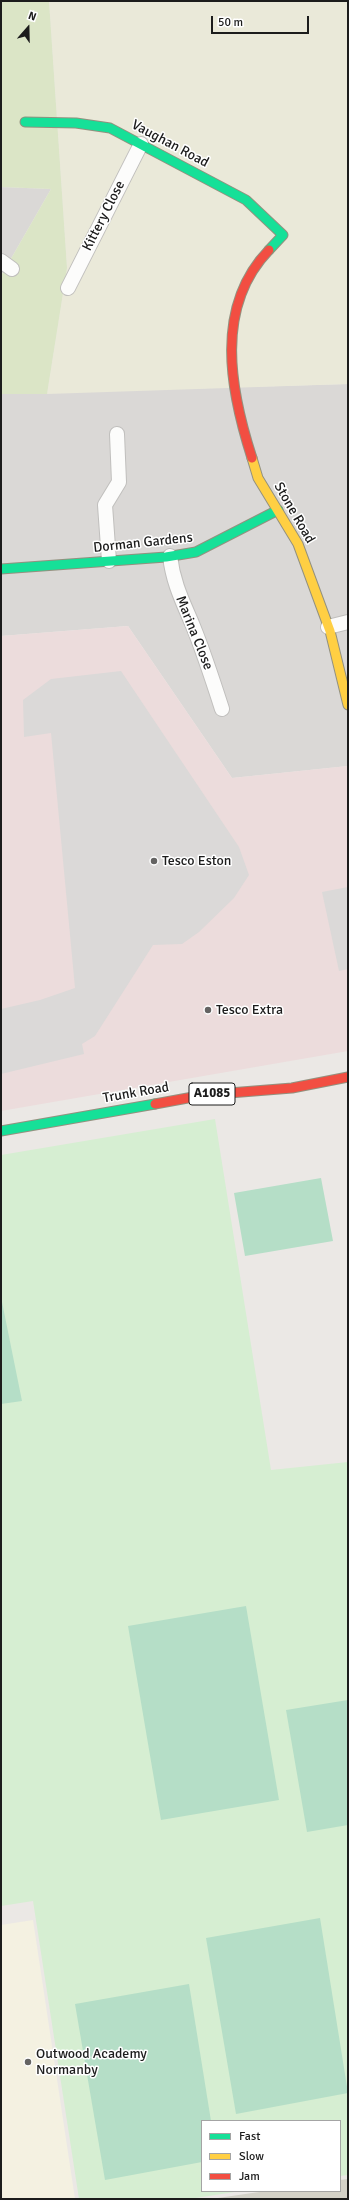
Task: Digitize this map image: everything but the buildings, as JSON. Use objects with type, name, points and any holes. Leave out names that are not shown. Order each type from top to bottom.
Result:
[{"type":"street","name":"Vaughan Road","points":[[25,122],[76,123],[110,128],[246,200],[283,235]]},
{"type":"street","name":"Kittery Close","points":[[68,288],[141,144]]},
{"type":"street","name":"Stone Road","points":[[283,235],[259,260],[239,296],[232,330],[230,356],[243,431],[258,478],[298,544],[328,627],[348,705]]},
{"type":"street","points":[[109,561],[105,505],[119,482],[117,434]]},
{"type":"street","name":"Dorman Gardens","points":[[1,569],[170,556],[196,552],[278,510]]},
{"type":"street","name":"Marina Close","points":[[170,556],[172,574],[177,589],[204,655],[222,709]]},
{"type":"street","points":[[328,627],[348,622]]},
{"type":"street","name":"Trunk Road","points":[[1,1131],[204,1095],[292,1088],[348,1077]]},
{"type":"shaded area","points":[[49,1],[348,1],[348,384],[47,394],[67,268]]},
{"type":"shaded area","points":[[1,187],[51,189],[1,276]]},
{"type":"shaded area","points":[[348,384],[348,766],[232,778],[128,626],[1,636],[1,394]]},
{"type":"shaded area","points":[[128,626],[232,778],[348,766],[348,1051],[1,1111],[1,636]]},
{"type":"shaded area","name":"Tesco Eston","points":[[121,671],[239,847],[249,875],[234,898],[199,932],[182,944],[153,945],[95,1036],[82,1044],[84,1054],[1,1074],[1,1009],[40,1000],[75,988],[51,733],[24,737],[23,700],[51,679]]},
{"type":"shaded area","points":[[348,887],[348,969],[339,971],[322,892]]},
{"type":"shaded area","name":"Outwood Academy Normanby","points":[[33,1920],[75,2199],[1,2199],[1,1925]]},
{"type":"shaded area","points":[[348,2179],[348,2199],[211,2199],[259,2192],[341,2192],[341,2180]]},
{"type":"green space","points":[[1,1],[49,1],[67,268],[47,394],[1,394],[1,276],[51,189],[1,187]]},
{"type":"green space","points":[[215,1119],[271,1470],[348,1462],[348,2175],[341,2176],[341,2120],[201,2120],[201,2192],[234,2192],[189,2199],[79,2199],[33,1901],[1,1906],[1,1155]]},
{"type":"green space","points":[[321,1178],[333,1241],[245,1256],[234,1193]]},
{"type":"green space","points":[[1,1297],[22,1401],[1,1404]]},
{"type":"green space","points":[[246,1606],[279,1800],[161,1820],[128,1626]]},
{"type":"green space","points":[[348,1700],[348,1825],[307,1832],[286,1710]]},
{"type":"green space","points":[[320,1918],[348,2093],[236,2114],[206,1938]]},
{"type":"green space","points":[[189,1984],[211,2120],[201,2120],[201,2162],[105,2180],[75,2004]]},
{"type":"traffic: fast","points":[[25,122],[76,123],[110,128],[246,200],[283,235],[269,250]]},
{"type":"traffic: fast","points":[[1,569],[166,557],[196,552],[278,510]]},
{"type":"traffic: fast","points":[[1,1131],[155,1104]]},
{"type":"traffic: slow","points":[[252,458],[258,478],[298,544],[330,631],[348,705]]},
{"type":"traffic: jam","points":[[252,458],[244,432],[233,377],[232,350],[234,323],[240,297],[252,273],[269,250]]},
{"type":"traffic: jam","points":[[155,1104],[204,1095],[292,1088],[348,1077]]},
{"type":"place","name":"Tesco Eston","points":[[154,861]]},
{"type":"place","name":"Tesco Extra","points":[[208,1010]]},
{"type":"place","name":"Outwood Academy Normanby","points":[[28,2062]]}]
